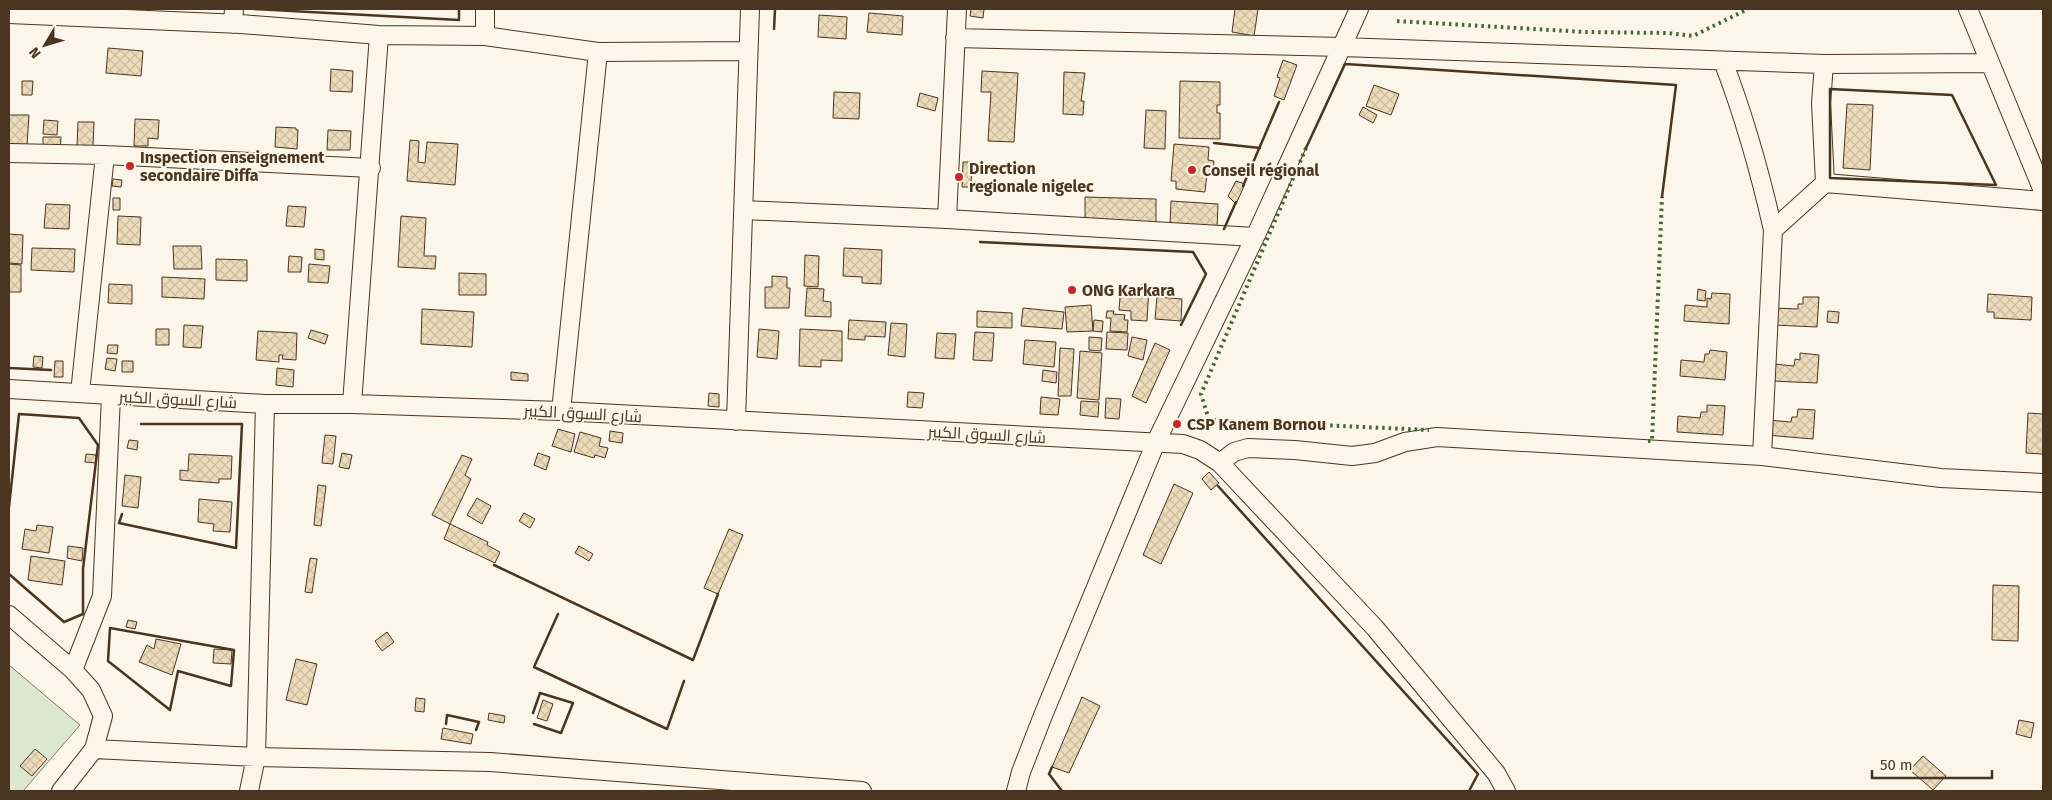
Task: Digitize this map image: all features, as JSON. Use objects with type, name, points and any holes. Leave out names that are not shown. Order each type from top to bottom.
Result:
[{"type":"street","points":[[485,36],[486,9]]},
{"type":"street","points":[[736,421],[750,9]]},
{"type":"street","points":[[947,219],[957,9]]},
{"type":"street","points":[[1016,791],[1021,772],[1042,718],[1156,442],[1255,237],[1359,9]]},
{"type":"street","points":[[1968,9],[2043,191]]},
{"type":"street","points":[[9,14],[233,16],[379,36],[485,36],[598,52],[748,51]]},
{"type":"street","points":[[352,404],[371,168],[379,36]]},
{"type":"street","points":[[955,38],[1342,47],[1824,64],[1990,63]]},
{"type":"street","points":[[561,411],[598,52]]},
{"type":"street","points":[[1723,61],[1740,105],[1756,156],[1773,230],[1762,456]]},
{"type":"street","points":[[1824,64],[1821,103],[1825,183]]},
{"type":"street","points":[[9,153],[105,155],[371,168]]},
{"type":"street","points":[[80,393],[105,155]]},
{"type":"street","points":[[1773,230],[1825,183],[2043,202]]},
{"type":"street","points":[[744,210],[947,219],[1255,237]]},
{"type":"street","name":"شارع السوق الكبير","points":[[9,390],[265,404],[352,404],[561,411],[1183,444],[1200,450],[1220,463],[1375,628],[1496,773],[1506,791]]},
{"type":"street","points":[[73,670],[102,596],[111,396]]},
{"type":"street","points":[[249,791],[256,757],[265,404]]},
{"type":"street","points":[[1220,463],[1234,452],[1248,448],[1295,450],[1352,456],[1375,452],[1405,442],[1437,437],[1762,456],[1941,478],[2043,483]]},
{"type":"street","points":[[9,615],[73,670],[92,690],[103,716],[94,749],[61,791]]},
{"type":"street","points":[[94,749],[256,757],[490,762],[774,787],[862,791]]},
{"type":"green space","points":[[9,665],[80,725],[23,791],[9,791]]},
{"type":"building","points":[[971,9],[984,9],[983,18],[970,16]]},
{"type":"building","points":[[1235,9],[1258,9],[1254,36],[1232,32]]},
{"type":"building","points":[[869,13],[903,16],[902,35],[867,32]]},
{"type":"building","points":[[819,15],[847,17],[846,39],[818,37]]},
{"type":"building","points":[[108,48],[143,51],[141,76],[106,73]]},
{"type":"building","points":[[1283,60],[1297,65],[1284,100],[1274,96],[1280,78],[1277,77]]},
{"type":"building","points":[[331,69],[353,71],[352,92],[330,91]]},
{"type":"building","points":[[982,71],[1018,73],[1014,142],[988,141],[991,92],[981,92]]},
{"type":"building","points":[[1064,72],[1085,73],[1081,101],[1084,101],[1083,115],[1063,114]]},
{"type":"building","points":[[22,81],[33,81],[32,95],[22,95]]},
{"type":"building","points":[[1180,81],[1220,82],[1220,105],[1217,105],[1217,113],[1220,113],[1220,139],[1179,138]]},
{"type":"building","points":[[1374,85],[1399,94],[1391,115],[1366,106]]},
{"type":"building","points":[[834,92],[860,93],[859,119],[833,118]]},
{"type":"building","points":[[920,93],[938,98],[935,111],[917,106]]},
{"type":"building","points":[[1847,104],[1873,105],[1870,170],[1843,168]]},
{"type":"building","points":[[1363,107],[1377,115],[1373,123],[1359,115]]},
{"type":"building","points":[[1146,110],[1166,111],[1165,149],[1144,148]]},
{"type":"building","points":[[9,115],[29,115],[27,145],[9,144]]},
{"type":"building","points":[[135,119],[159,120],[158,139],[148,138],[148,146],[134,146]]},
{"type":"building","points":[[44,120],[58,121],[57,135],[43,134]]},
{"type":"building","points":[[78,122],[94,122],[93,147],[77,146]]},
{"type":"building","points":[[276,127],[296,128],[298,130],[297,149],[275,147]]},
{"type":"building","points":[[328,130],[351,131],[350,150],[327,150]]},
{"type":"building","points":[[43,137],[61,137],[60,153],[43,152]]},
{"type":"building","points":[[410,140],[419,141],[418,162],[425,163],[427,142],[458,144],[455,185],[407,181]]},
{"type":"building","points":[[1174,144],[1209,147],[1208,160],[1214,161],[1213,174],[1207,173],[1205,192],[1176,189],[1176,181],[1171,181]]},
{"type":"building","points":[[963,162],[972,162],[971,187],[962,187]]},
{"type":"building","points":[[113,179],[122,180],[121,187],[112,186]]},
{"type":"building","points":[[1236,181],[1245,184],[1236,204],[1228,196]]},
{"type":"building","points":[[1085,197],[1156,199],[1156,227],[1085,225]]},
{"type":"building","points":[[113,198],[120,198],[120,210],[113,210]]},
{"type":"building","points":[[1171,201],[1218,204],[1217,228],[1170,226]]},
{"type":"building","points":[[46,204],[70,205],[69,229],[44,228]]},
{"type":"building","points":[[288,206],[306,207],[304,227],[286,226]]},
{"type":"building","points":[[118,216],[141,217],[140,245],[117,244]]},
{"type":"building","points":[[401,216],[426,218],[424,256],[436,256],[435,269],[398,267]]},
{"type":"building","points":[[9,234],[23,235],[22,264],[9,263]]},
{"type":"building","points":[[173,246],[201,246],[202,269],[174,269]]},
{"type":"building","points":[[32,248],[75,249],[74,272],[31,270]]},
{"type":"building","points":[[844,248],[882,250],[881,284],[862,283],[862,277],[843,276]]},
{"type":"building","points":[[315,249],[324,250],[324,260],[315,259]]},
{"type":"building","points":[[805,255],[819,256],[818,287],[804,286]]},
{"type":"building","points":[[289,256],[302,257],[301,272],[288,272]]},
{"type":"building","points":[[216,259],[247,260],[247,281],[216,280]]},
{"type":"building","points":[[9,264],[21,265],[21,292],[9,292]]},
{"type":"building","points":[[309,264],[330,266],[328,283],[308,282]]},
{"type":"building","points":[[459,273],[486,274],[486,295],[459,295]]},
{"type":"building","points":[[772,276],[787,277],[787,288],[790,288],[789,308],[765,308],[765,287],[772,287]]},
{"type":"building","points":[[162,277],[205,279],[204,299],[162,297]]},
{"type":"building","points":[[109,284],[132,285],[132,304],[108,303]]},
{"type":"building","points":[[1141,285],[1149,286],[1147,321],[1131,320],[1131,311],[1119,310],[1121,286],[1141,288]]},
{"type":"building","points":[[807,288],[824,289],[823,301],[831,302],[831,317],[805,316]]},
{"type":"building","points":[[1698,289],[1706,291],[1705,301],[1697,300]]},
{"type":"building","points":[[1712,293],[1730,294],[1729,324],[1684,321],[1685,305],[1707,307],[1707,298],[1711,299]]},
{"type":"building","points":[[1988,294],[2032,297],[2031,320],[1994,318],[1994,312],[1987,312]]},
{"type":"building","points":[[1157,297],[1182,299],[1181,321],[1155,319]]},
{"type":"building","points":[[1803,297],[1819,297],[1817,327],[1773,325],[1774,308],[1798,309],[1798,304],[1803,304]]},
{"type":"building","points":[[1091,305],[1093,331],[1067,332],[1065,307]]},
{"type":"building","points":[[1023,308],[1064,312],[1062,329],[1021,326]]},
{"type":"building","points":[[422,309],[474,312],[472,347],[421,344]]},
{"type":"building","points":[[977,311],[1012,313],[1012,328],[977,327]]},
{"type":"building","points":[[1107,311],[1114,311],[1113,314],[1125,315],[1124,320],[1128,320],[1127,332],[1110,331],[1111,318],[1106,318]]},
{"type":"building","points":[[1828,311],[1839,312],[1838,323],[1827,322]]},
{"type":"building","points":[[849,320],[886,322],[885,337],[865,336],[865,340],[848,339]]},
{"type":"building","points":[[1094,320],[1103,321],[1102,332],[1093,331]]},
{"type":"building","points":[[891,323],[907,324],[905,357],[888,355]]},
{"type":"building","points":[[184,325],[203,326],[201,348],[183,347]]},
{"type":"building","points":[[156,329],[169,329],[169,345],[156,345]]},
{"type":"building","points":[[759,329],[779,331],[777,359],[757,357]]},
{"type":"building","points":[[800,329],[842,331],[842,361],[821,360],[821,367],[799,366]]},
{"type":"building","points":[[311,330],[328,335],[325,344],[308,338]]},
{"type":"building","points":[[258,331],[297,333],[296,360],[282,359],[283,355],[279,355],[279,362],[256,360]]},
{"type":"building","points":[[975,332],[994,333],[992,361],[973,360]]},
{"type":"building","points":[[1107,332],[1128,333],[1127,350],[1106,349]]},
{"type":"building","points":[[937,333],[956,334],[954,359],[935,358]]},
{"type":"building","points":[[1089,337],[1102,338],[1101,351],[1089,350]]},
{"type":"building","points":[[1132,337],[1147,340],[1143,360],[1128,356]]},
{"type":"building","points":[[1025,340],[1056,342],[1054,367],[1023,364]]},
{"type":"building","points":[[1155,343],[1170,350],[1146,403],[1132,396]]},
{"type":"building","points":[[108,345],[118,345],[117,354],[107,353]]},
{"type":"building","points":[[1060,348],[1074,349],[1071,396],[1058,396]]},
{"type":"building","points":[[1710,350],[1727,352],[1725,380],[1680,376],[1681,360],[1704,362],[1705,354],[1709,354]]},
{"type":"building","points":[[1080,351],[1102,353],[1099,400],[1077,398]]},
{"type":"building","points":[[1800,353],[1819,355],[1817,383],[1772,381],[1773,364],[1794,366],[1795,359],[1800,360]]},
{"type":"building","points":[[34,356],[43,357],[42,368],[33,367]]},
{"type":"building","points":[[107,358],[117,359],[115,371],[105,369]]},
{"type":"building","points":[[55,361],[63,361],[63,377],[54,377]]},
{"type":"building","points":[[122,361],[133,361],[133,372],[122,372]]},
{"type":"building","points":[[277,368],[294,370],[293,387],[276,385]]},
{"type":"building","points":[[1043,370],[1057,372],[1056,383],[1042,381]]},
{"type":"building","points":[[511,372],[528,374],[528,381],[511,380]]},
{"type":"building","points":[[908,392],[924,393],[922,408],[907,407]]},
{"type":"building","points":[[709,393],[719,394],[719,407],[708,406]]},
{"type":"building","points":[[1041,397],[1060,399],[1058,415],[1040,414]]},
{"type":"building","points":[[1106,398],[1121,399],[1119,419],[1105,418]]},
{"type":"building","points":[[1081,401],[1099,402],[1098,417],[1080,415]]},
{"type":"building","points":[[1707,405],[1725,406],[1723,435],[1677,432],[1678,416],[1700,418],[1701,412],[1707,412]]},
{"type":"building","points":[[1798,409],[1815,410],[1813,439],[1766,435],[1767,420],[1791,422],[1792,417],[1797,417]]},
{"type":"building","points":[[2028,413],[2043,414],[2043,454],[2026,453]]},
{"type":"building","points":[[558,429],[575,434],[571,452],[552,446]]},
{"type":"building","points":[[610,431],[623,433],[622,443],[609,441]]},
{"type":"building","points":[[580,432],[601,438],[599,446],[608,448],[605,458],[595,455],[594,458],[574,452]]},
{"type":"building","points":[[325,435],[336,436],[333,464],[322,463]]},
{"type":"building","points":[[129,440],[138,441],[137,450],[127,448]]},
{"type":"building","points":[[342,453],[352,455],[349,469],[339,467]]},
{"type":"building","points":[[538,453],[550,457],[546,470],[534,465]]},
{"type":"building","points":[[86,454],[96,455],[96,463],[85,462]]},
{"type":"building","points":[[189,454],[232,456],[231,479],[219,479],[219,483],[180,480],[180,470],[188,471]]},
{"type":"building","points":[[462,455],[472,459],[465,475],[471,479],[450,524],[432,515]]},
{"type":"building","points":[[1209,472],[1219,483],[1211,490],[1202,479]]},
{"type":"building","points":[[125,475],[141,477],[138,508],[122,506]]},
{"type":"building","points":[[1174,484],[1193,493],[1161,564],[1143,555]]},
{"type":"building","points":[[318,485],[326,486],[321,526],[314,525]]},
{"type":"building","points":[[477,498],[491,506],[482,524],[467,515]]},
{"type":"building","points":[[199,499],[232,502],[230,532],[213,531],[214,524],[198,522]]},
{"type":"building","points":[[524,513],[535,519],[530,528],[519,521]]},
{"type":"building","points":[[450,524],[488,542],[487,545],[500,552],[495,563],[444,539]]},
{"type":"building","points":[[37,525],[53,527],[49,553],[22,549],[25,529],[36,531]]},
{"type":"building","points":[[729,529],[743,535],[718,594],[704,588]]},
{"type":"building","points":[[68,546],[83,548],[82,561],[67,558]]},
{"type":"building","points":[[579,546],[593,554],[589,561],[575,553]]},
{"type":"building","points":[[31,556],[65,561],[62,585],[28,580]]},
{"type":"building","points":[[310,558],[317,559],[312,593],[305,592]]},
{"type":"building","points":[[1993,585],[2019,586],[2018,641],[1992,640]]},
{"type":"building","points":[[128,620],[137,622],[135,629],[126,627]]},
{"type":"building","points":[[387,632],[394,642],[382,651],[375,641]]},
{"type":"building","points":[[156,639],[181,644],[172,675],[139,662],[147,645],[154,649]]},
{"type":"building","points":[[214,649],[232,650],[231,664],[213,663]]},
{"type":"building","points":[[296,659],[317,664],[307,705],[286,700]]},
{"type":"building","points":[[1082,697],[1100,706],[1069,773],[1052,767]]},
{"type":"building","points":[[416,698],[425,699],[424,712],[415,711]]},
{"type":"building","points":[[543,700],[553,704],[547,721],[537,718]]},
{"type":"building","points":[[489,713],[505,716],[504,723],[488,720]]},
{"type":"building","points":[[2019,720],[2034,723],[2031,738],[2016,734]]},
{"type":"building","points":[[443,728],[473,734],[471,744],[441,739]]},
{"type":"building","points":[[35,749],[47,759],[32,776],[20,766]]},
{"type":"building","points":[[1923,756],[1946,776],[1933,790],[1910,770]]},
{"type":"hedge","points":[[1397,21],[1585,32],[1667,33],[1693,36],[1748,9]]},
{"type":"hedge","points":[[1306,148],[1201,394],[1209,420],[1429,430]]},
{"type":"hedge","points":[[1648,441],[1652,441],[1662,197]]},
{"type":"wall","points":[[254,9],[459,20],[459,9]]},
{"type":"wall","points":[[774,29],[775,9]]},
{"type":"wall","points":[[1306,148],[1345,64],[1676,85],[1662,197]]},
{"type":"wall","points":[[1830,89],[1952,95],[1996,185],[1830,178],[1830,89]]},
{"type":"wall","points":[[1243,186],[1279,102]]},
{"type":"wall","points":[[1214,143],[1260,148]]},
{"type":"wall","points":[[1224,229],[1236,202]]},
{"type":"wall","points":[[980,242],[1193,252],[1206,274],[1181,325]]},
{"type":"wall","points":[[9,368],[51,370]]},
{"type":"wall","points":[[9,507],[19,414],[79,418],[98,445],[83,569],[83,614],[64,622],[9,574]]},
{"type":"wall","points":[[122,514],[119,523],[236,548],[242,424],[141,424]]},
{"type":"wall","points":[[1218,486],[1478,774],[1469,791]]},
{"type":"wall","points":[[494,565],[693,660],[718,594]]},
{"type":"wall","points":[[558,614],[534,667],[667,729],[684,681]]},
{"type":"wall","points":[[110,628],[234,650],[231,686],[178,671],[170,710],[108,661],[110,628]]},
{"type":"wall","points":[[533,713],[540,693],[573,703],[561,733],[534,724]]},
{"type":"wall","points":[[446,724],[447,715],[479,722],[476,730]]},
{"type":"wall","points":[[1052,767],[1049,774],[1062,791]]},
{"type":"place","name":"Inspection enseignement secondaire Diffa","points":[[130,166]]},
{"type":"place","name":"Conseil régional","points":[[1192,170]]},
{"type":"place","name":"Direction regionale nigelec","points":[[959,177]]},
{"type":"place","name":"ONG Karkara","points":[[1072,290]]},
{"type":"place","name":"CSP Kanem Bornou","points":[[1177,424]]}]
